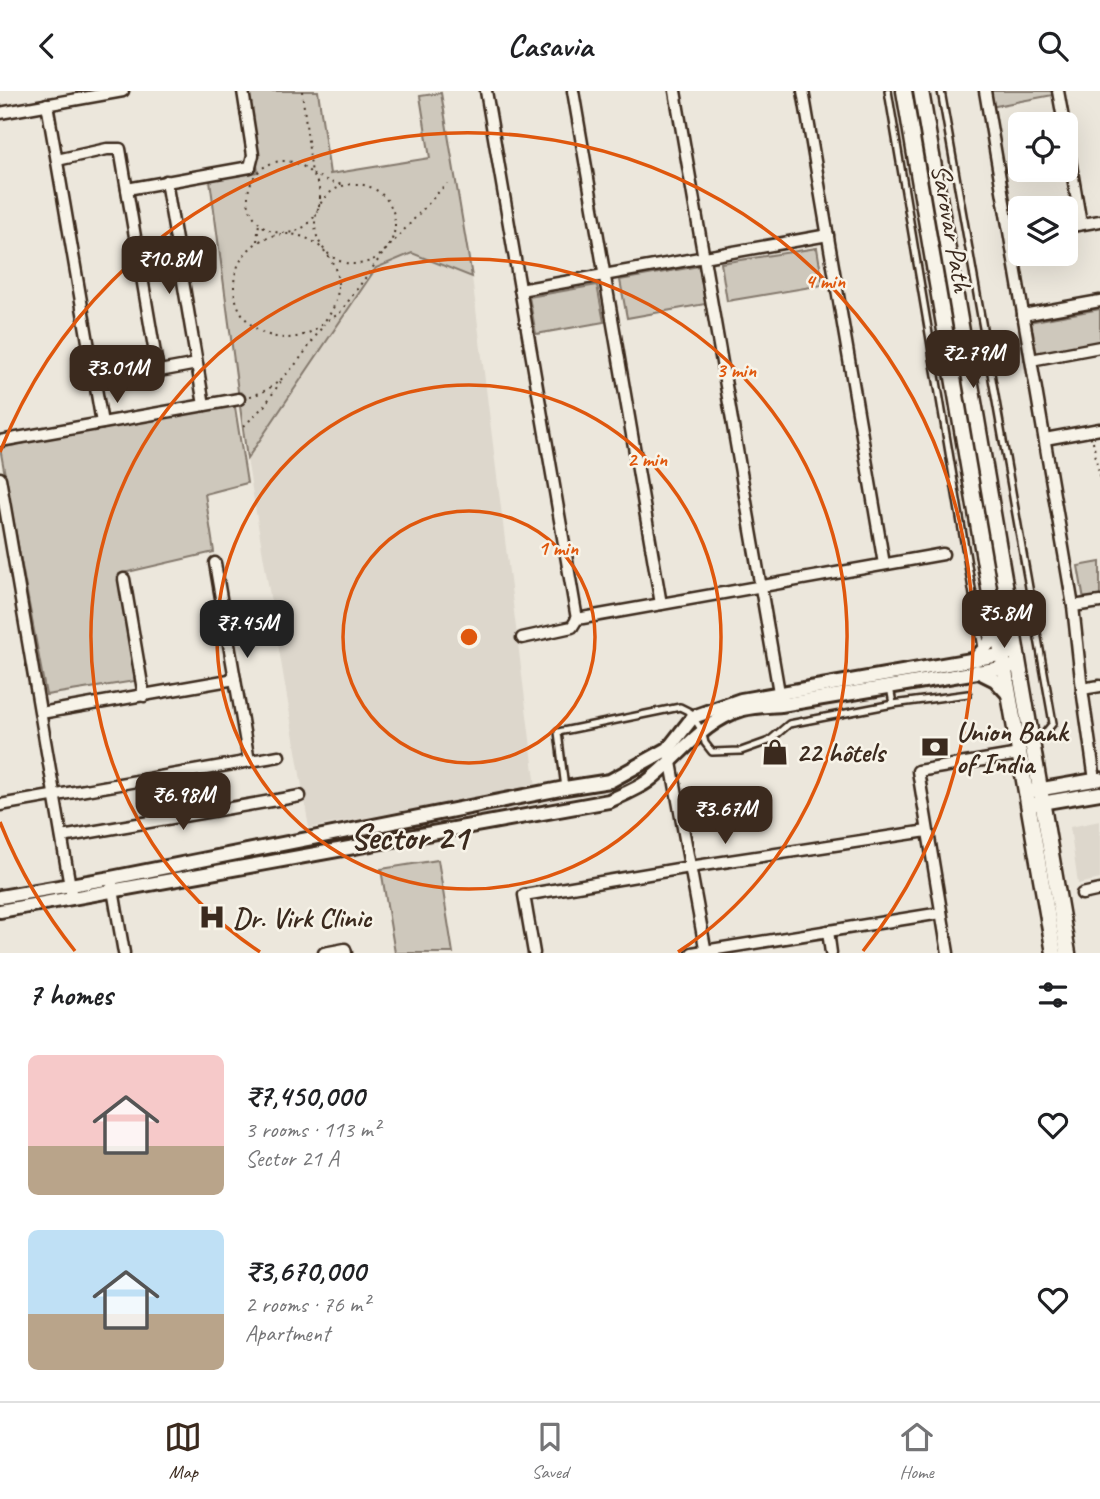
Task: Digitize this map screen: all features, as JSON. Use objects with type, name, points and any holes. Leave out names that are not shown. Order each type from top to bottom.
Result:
[{"type":"main road","name":"Sarovar Path","points":[[904,91],[1007,694],[1019,754],[1034,797],[1069,953]]},
{"type":"main road","name":"Sarovar Path","points":[[920,91],[1033,748],[1034,797],[1054,953]]},
{"type":"street","points":[[0,113],[123,91]]},
{"type":"street","points":[[127,189],[250,167],[253,155],[243,91]]},
{"type":"street","points":[[486,91],[577,619],[572,627],[522,638]]},
{"type":"street","points":[[573,91],[661,604]]},
{"type":"street","points":[[675,91],[780,699]]},
{"type":"street","points":[[803,91],[884,564]]},
{"type":"street","points":[[985,91],[1008,202]]},
{"type":"street","points":[[1058,91],[1062,112]]},
{"type":"street","points":[[47,104],[102,423]]},
{"type":"street","points":[[57,160],[107,149],[120,149],[158,371]]},
{"type":"street","points":[[166,181],[204,405]]},
{"type":"street","points":[[1074,182],[1081,224]]},
{"type":"street","points":[[1078,225],[1100,221]]},
{"type":"street","points":[[520,290],[828,235]]},
{"type":"street","points":[[1018,266],[1023,315],[1073,606],[1082,689],[1098,779],[1034,797]]},
{"type":"street","points":[[1023,315],[1100,301]]},
{"type":"street","points":[[1031,360],[1100,347]]},
{"type":"street","points":[[95,383],[197,365]]},
{"type":"street","points":[[0,441],[239,399]]},
{"type":"street","points":[[1045,439],[1096,430]]},
{"type":"street","points":[[0,478],[71,891]]},
{"type":"street","points":[[577,619],[943,554]]},
{"type":"street","points":[[215,563],[249,761]]},
{"type":"street","points":[[124,579],[145,696]]},
{"type":"street","points":[[1073,606],[1100,602]]},
{"type":"street","points":[[976,662],[989,643],[995,622]]},
{"type":"street","points":[[112,885],[565,788],[610,781],[669,755],[716,720],[744,709],[780,699],[976,662],[1018,659]]},
{"type":"street","points":[[976,662],[1007,694]]},
{"type":"street","points":[[41,713],[235,679]]},
{"type":"street","points":[[1082,689],[1100,686]]},
{"type":"street","points":[[0,897],[112,885],[609,801],[645,783],[669,755],[693,717],[741,700],[780,699]]},
{"type":"street","points":[[948,953],[918,771],[1019,754]]},
{"type":"street","points":[[669,755],[706,952]]},
{"type":"street","points":[[0,805],[279,756]]},
{"type":"street","points":[[1034,797],[1100,793]]},
{"type":"street","points":[[62,837],[300,796]]},
{"type":"street","points":[[534,953],[524,895],[927,831]]},
{"type":"street","points":[[112,885],[124,953]]},
{"type":"street","points":[[1082,894],[1100,890]]},
{"type":"street","points":[[0,911],[71,891]]},
{"type":"street","points":[[692,953],[941,913]]},
{"type":"street","points":[[828,931],[831,953]]},
{"type":"street","points":[[324,953],[345,949],[346,953]]},
{"type":"lane","points":[[888,91],[976,662]]},
{"type":"lane","points":[[941,91],[1053,723],[1033,748]]},
{"type":"lane","points":[[890,680],[893,705]]},
{"type":"lane","points":[[565,788],[558,732],[680,707],[690,712],[712,752],[741,751],[769,741],[789,724],[968,694]]},
{"type":"path","points":[[302,91],[312,174]]},
{"type":"path","points":[[239,399],[268,391],[285,375],[307,349],[333,309],[338,296],[336,267],[329,254],[321,244],[316,232],[320,194],[312,174],[303,166],[281,161],[260,170],[248,191],[248,202],[259,223],[278,233],[309,238],[329,254],[339,261],[351,264],[374,259],[384,252],[447,183]]},
{"type":"path","points":[[312,174],[333,183],[371,187],[382,194],[395,216],[395,229],[384,252],[339,314],[311,332],[295,338],[277,338],[260,332],[247,321],[237,305],[234,288],[236,271],[244,255],[257,242],[278,233],[299,230],[315,216],[319,205],[331,193],[346,185]]},
{"type":"path","points":[[257,242],[259,223]]},
{"type":"path","points":[[244,426],[265,405],[285,375]]},
{"type":"path","points":[[1096,430],[1100,481]]},
{"type":"shaded area","points":[[246,91],[318,91],[330,174],[430,158],[420,96],[441,93],[472,277],[412,253],[376,268],[247,459],[210,180],[258,172]]},
{"type":"shaded area","points":[[982,91],[1052,91],[1053,95],[985,108]]},
{"type":"shaded area","points":[[817,248],[823,285],[727,301],[721,263]]},
{"type":"shaded area","points":[[412,253],[472,277],[536,787],[309,828],[247,459],[376,268]]},
{"type":"shaded area","points":[[699,266],[705,304],[627,318],[620,280]]},
{"type":"shaded area","points":[[597,285],[604,322],[536,334],[529,297]]},
{"type":"shaded area","points":[[1100,309],[1100,344],[1035,356],[1029,322]]},
{"type":"shaded area","points":[[234,401],[247,483],[205,494],[214,552],[119,574],[135,681],[46,695],[0,448]]},
{"type":"shaded area","points":[[1100,562],[1100,597],[1084,600],[1078,566]]},
{"type":"shaded area","points":[[1100,821],[1100,879],[1078,884],[1070,827]]},
{"type":"shaded area","points":[[438,860],[453,953],[395,953],[381,869]]},
{"type":"place","name":"Union Bank of India","points":[[935,747]]},
{"type":"place","name":"22 hôtels","points":[[775,752]]},
{"type":"place","name":"Dr. Virk Clinic","points":[[212,917]]},
{"type":"district","name":"Sector 21","points":[[409,837]]}]
